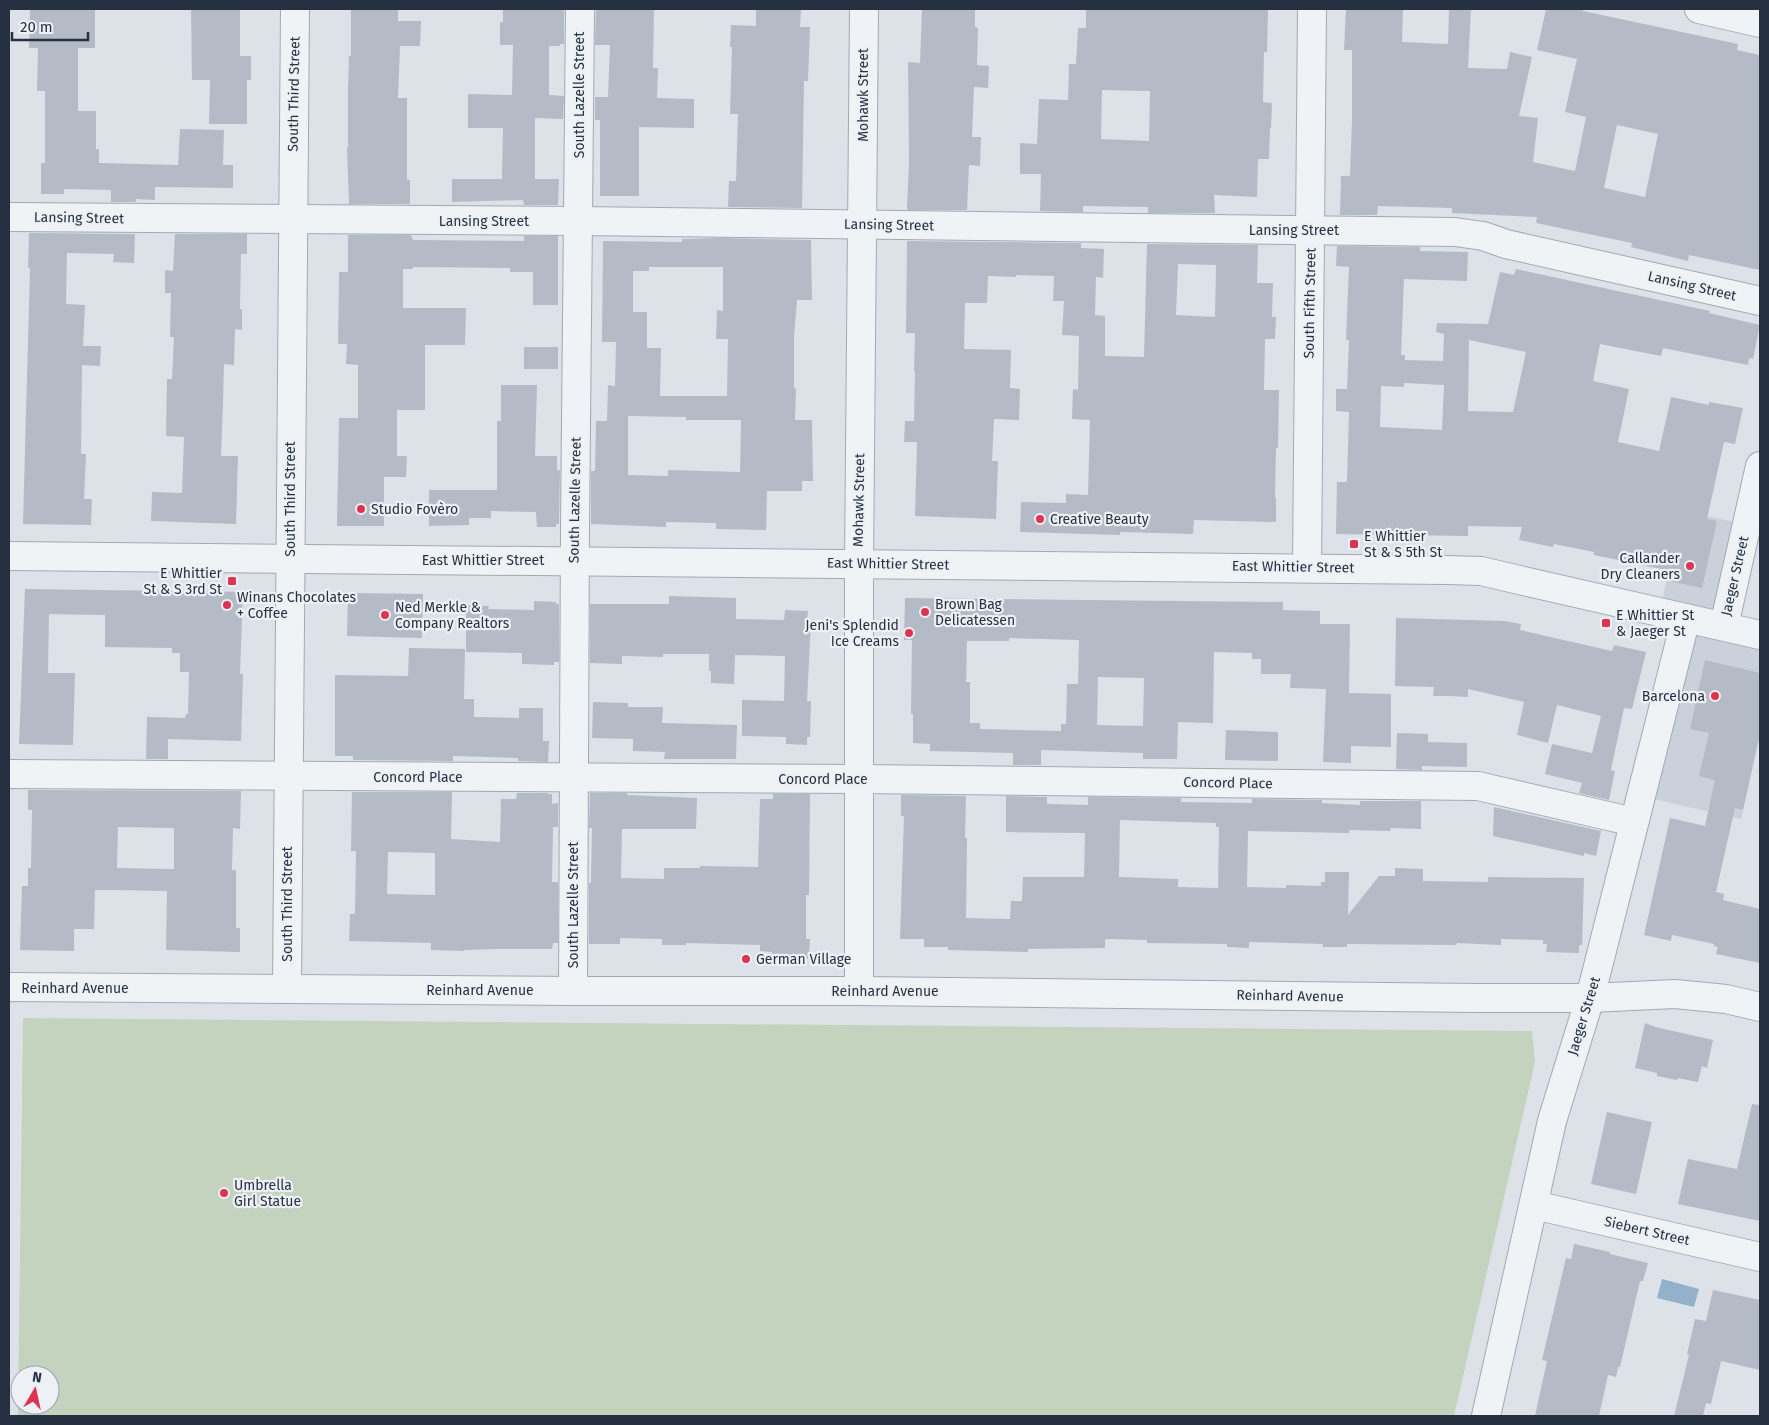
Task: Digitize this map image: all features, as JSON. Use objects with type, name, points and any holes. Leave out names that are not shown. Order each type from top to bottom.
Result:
[{"type":"street","name":"South Third Street","points":[[287,989],[295,9]]},
{"type":"street","name":"South Lazelle Street","points":[[573,991],[580,9]]},
{"type":"street","name":"Mohawk Street","points":[[859,991],[859,564],[864,9]]},
{"type":"street","name":"South Fifth Street","points":[[1307,567],[1312,9]]},
{"type":"street","points":[[1699,9],[1760,23]]},
{"type":"street","name":"Lansing Street","points":[[9,217],[578,221],[1455,232],[1483,236],[1506,244],[1760,301]]},
{"type":"street","name":"Jaeger Street","points":[[1724,626],[1760,466]]},
{"type":"street","name":"East Whittier Street","points":[[9,556],[1307,567],[1481,571],[1760,635]]},
{"type":"street","name":"Jaeger Street","points":[[1486,1416],[1552,1121],[1590,998],[1686,618]]},
{"type":"street","name":"Concord Place","points":[[9,774],[859,779],[1478,786],[1634,822]]},
{"type":"street","name":"Reinhard Avenue","points":[[9,987],[859,991],[1590,998],[1675,994],[1726,999],[1760,1007]]},
{"type":"street","name":"Siebert Street","points":[[1534,1204],[1760,1256]]},
{"type":"shaded area","points":[[1681,510],[1747,525],[1724,626],[1760,635],[1760,736],[1741,819],[1640,796],[1686,618],[1660,612]]},
{"type":"green space","points":[[23,1018],[1532,1031],[1535,1062],[1454,1416],[18,1416],[60,1415],[60,1365],[19,1365]]},
{"type":"water","points":[[1662,1279],[1699,1289],[1694,1307],[1657,1298]]},
{"type":"building","points":[[30,9],[95,9],[95,48],[78,48],[78,111],[96,111],[96,149],[99,149],[99,163],[178,165],[180,129],[224,130],[223,165],[233,165],[233,188],[155,187],[155,200],[136,199],[136,202],[111,202],[111,190],[64,189],[64,194],[41,194],[41,163],[45,163],[45,91],[37,91],[38,48],[29,48]]},
{"type":"building","points":[[191,9],[240,9],[240,56],[251,56],[251,80],[247,80],[247,124],[209,124],[210,80],[192,80]]},
{"type":"building","points":[[351,9],[398,9],[398,21],[421,21],[420,46],[400,46],[398,98],[407,98],[407,180],[410,180],[410,204],[349,204],[347,147]]},
{"type":"building","points":[[503,9],[564,9],[564,44],[549,46],[549,95],[564,96],[563,119],[535,118],[535,179],[559,179],[558,205],[524,205],[523,200],[452,202],[452,179],[502,179],[503,128],[468,128],[468,94],[512,95],[513,45],[500,45],[500,22],[503,22]]},
{"type":"building","points":[[596,9],[654,9],[653,68],[658,68],[657,98],[694,99],[694,128],[639,127],[639,196],[600,196],[600,120],[595,120],[595,97],[608,97],[610,45],[595,45]]},
{"type":"building","points":[[756,9],[801,9],[800,27],[810,27],[808,81],[804,81],[802,208],[728,207],[729,181],[736,181],[738,114],[730,114],[731,25],[756,26]]},
{"type":"building","points":[[922,9],[975,9],[975,27],[978,28],[977,65],[989,66],[988,88],[974,87],[972,137],[981,137],[980,166],[969,165],[967,210],[908,210],[907,207],[909,164],[908,62],[920,63]]},
{"type":"building","points":[[1086,9],[1268,9],[1267,52],[1264,52],[1263,102],[1272,103],[1271,128],[1269,159],[1258,159],[1257,197],[1214,195],[1215,213],[1148,213],[1148,207],[1083,206],[1083,212],[1040,211],[1041,174],[1020,174],[1020,143],[1037,144],[1039,99],[1068,100],[1069,64],[1076,64],[1078,28],[1086,28]],"holes":[[[1102,90],[1150,91],[1149,141],[1101,139]]]},
{"type":"building","points":[[1346,9],[1403,9],[1402,42],[1448,44],[1449,9],[1471,9],[1468,68],[1507,69],[1510,52],[1532,57],[1519,116],[1538,118],[1533,162],[1575,171],[1586,117],[1565,112],[1577,59],[1537,50],[1546,9],[1583,9],[1583,11],[1738,44],[1737,50],[1760,55],[1760,270],[1689,255],[1688,261],[1631,247],[1632,243],[1536,223],[1537,217],[1452,213],[1452,208],[1378,206],[1377,215],[1340,215],[1341,176],[1350,176],[1352,120],[1352,50],[1344,50]],"holes":[[[1617,125],[1658,134],[1645,197],[1604,188]]]},
{"type":"building","points":[[29,233],[135,234],[134,263],[113,262],[114,254],[67,253],[66,304],[85,305],[83,346],[101,346],[100,366],[82,365],[81,454],[86,454],[84,499],[92,499],[91,525],[23,524],[30,268],[28,268]]},
{"type":"building","points":[[175,234],[247,234],[247,254],[241,254],[240,309],[242,309],[242,330],[235,329],[234,365],[224,364],[221,456],[238,456],[236,524],[151,521],[152,492],[182,493],[184,437],[166,436],[167,379],[172,379],[174,337],[170,337],[171,293],[165,293],[165,270],[173,271]]},
{"type":"building","points":[[348,235],[411,235],[413,240],[524,241],[524,236],[558,236],[558,305],[533,305],[533,272],[510,272],[510,268],[413,267],[413,269],[403,269],[403,308],[466,308],[465,345],[425,345],[425,410],[397,410],[397,456],[407,456],[406,477],[384,477],[384,526],[337,526],[339,418],[358,418],[358,365],[346,364],[347,344],[338,344],[339,272],[348,272]]},
{"type":"building","points":[[682,239],[811,240],[812,300],[797,300],[794,337],[794,388],[796,388],[795,420],[812,420],[813,481],[802,481],[802,491],[767,491],[766,530],[716,529],[716,523],[666,522],[666,527],[591,524],[591,471],[595,471],[596,421],[607,421],[608,385],[615,386],[616,342],[602,342],[603,241],[682,242]],"holes":[[[649,267],[723,267],[723,311],[717,310],[716,339],[728,339],[727,396],[660,396],[661,348],[647,348],[647,312],[633,312],[633,271],[649,271]],[[628,416],[686,417],[686,420],[741,420],[740,472],[668,470],[668,476],[628,475]]]},
{"type":"building","points":[[907,241],[1081,243],[1081,248],[1104,249],[1103,278],[1096,277],[1095,315],[1105,316],[1105,356],[1144,357],[1147,244],[1258,245],[1257,283],[1273,283],[1272,317],[1276,317],[1275,339],[1265,339],[1264,390],[1279,390],[1278,448],[1276,448],[1276,522],[1194,520],[1193,534],[1120,532],[1120,535],[1020,532],[1021,502],[1066,503],[1066,494],[1088,495],[1090,420],[1072,419],[1073,389],[1078,390],[1079,336],[1062,335],[1064,301],[1053,301],[1054,276],[1016,275],[1016,277],[988,276],[987,303],[965,303],[964,349],[1011,350],[1010,388],[1020,389],[1019,420],[994,419],[992,461],[998,461],[996,519],[915,516],[917,442],[904,442],[905,421],[914,421],[915,333],[906,333]],"holes":[[[1178,264],[1216,265],[1215,317],[1176,315]]]},
{"type":"building","points":[[1337,246],[1420,247],[1420,251],[1468,252],[1467,281],[1404,279],[1401,355],[1405,355],[1405,360],[1443,361],[1444,334],[1436,332],[1437,323],[1488,324],[1500,272],[1514,275],[1516,269],[1710,311],[1709,313],[1760,325],[1753,359],[1749,358],[1748,365],[1663,348],[1661,356],[1600,344],[1593,381],[1629,389],[1618,442],[1659,451],[1671,397],[1709,405],[1709,402],[1743,408],[1735,444],[1724,442],[1707,519],[1717,521],[1702,588],[1669,581],[1671,571],[1594,555],[1594,552],[1554,544],[1553,547],[1519,540],[1522,527],[1468,526],[1468,536],[1336,534],[1337,482],[1347,482],[1349,412],[1336,411],[1336,389],[1347,389],[1349,340],[1346,340],[1349,267],[1336,266]],"holes":[[[1469,340],[1526,352],[1513,412],[1468,411]],[[1404,383],[1444,385],[1442,430],[1380,427],[1381,386],[1404,387]]]},
{"type":"building","points":[[524,347],[558,347],[558,369],[524,369]]},
{"type":"building","points":[[501,385],[537,385],[535,456],[557,456],[557,470],[560,470],[559,524],[556,524],[556,527],[537,527],[536,512],[491,511],[491,518],[469,518],[469,525],[429,526],[429,490],[497,490],[497,421],[501,421]]},
{"type":"building","points":[[25,589],[243,592],[240,674],[243,674],[241,741],[168,739],[168,759],[146,759],[147,717],[185,718],[186,714],[188,714],[189,672],[180,672],[180,653],[172,653],[172,648],[105,647],[105,615],[49,614],[48,673],[75,673],[73,745],[19,744]]},
{"type":"building","name":"Ned Merkle & Company Realtors","points":[[348,593],[423,594],[422,638],[347,636]]},
{"type":"building","points":[[669,596],[736,598],[736,619],[784,620],[785,610],[808,611],[807,620],[811,620],[807,701],[811,701],[810,737],[807,737],[807,745],[786,744],[786,737],[742,736],[742,700],[784,701],[785,656],[735,655],[734,684],[711,683],[709,654],[663,654],[663,657],[622,656],[622,664],[590,663],[590,604],[669,604]]},
{"type":"building","points":[[905,598],[1283,602],[1283,610],[1320,611],[1320,624],[1350,624],[1349,693],[1391,694],[1391,747],[1351,746],[1351,763],[1323,762],[1326,689],[1290,688],[1291,674],[1261,674],[1261,659],[1252,659],[1252,653],[1214,652],[1213,723],[1178,722],[1177,759],[1143,759],[1143,753],[1041,750],[1041,765],[1013,765],[1013,753],[930,751],[930,744],[913,743],[913,714],[911,714],[912,640],[904,640]],"holes":[[[1009,638],[1079,640],[1078,684],[1067,684],[1066,724],[1061,724],[1061,731],[980,729],[980,723],[970,723],[970,682],[966,682],[967,641],[1009,641]],[[1098,677],[1144,678],[1143,726],[1097,725]]]},
{"type":"building","points":[[534,601],[556,602],[556,604],[559,604],[559,662],[554,662],[554,665],[522,664],[522,653],[466,652],[466,605],[489,606],[488,609],[534,610]]},
{"type":"building","points":[[1396,618],[1505,621],[1521,624],[1520,630],[1612,651],[1614,645],[1646,652],[1632,709],[1624,708],[1611,770],[1615,771],[1609,800],[1579,793],[1582,783],[1545,774],[1552,744],[1592,753],[1601,716],[1557,705],[1548,743],[1517,735],[1524,702],[1468,689],[1468,697],[1433,696],[1434,687],[1395,686]]},
{"type":"building","points":[[409,648],[465,649],[464,699],[474,699],[474,717],[519,718],[519,708],[543,708],[543,741],[549,741],[548,762],[518,761],[518,758],[453,756],[453,761],[353,760],[353,756],[335,756],[335,675],[408,676]]},
{"type":"building","points":[[1705,660],[1760,673],[1760,733],[1743,810],[1735,808],[1716,892],[1724,894],[1723,900],[1760,909],[1760,963],[1716,954],[1718,947],[1714,946],[1714,944],[1672,935],[1671,941],[1644,935],[1670,818],[1705,826],[1715,780],[1699,776],[1709,733],[1690,729]]},
{"type":"building","points":[[593,702],[628,703],[628,707],[663,707],[662,723],[737,725],[736,759],[664,759],[665,752],[633,751],[633,739],[592,738]]},
{"type":"building","points":[[1226,730],[1278,732],[1278,761],[1225,760]]},
{"type":"building","points":[[1397,733],[1428,734],[1428,742],[1467,743],[1467,767],[1422,766],[1422,770],[1396,769]]},
{"type":"building","points":[[28,790],[241,791],[240,829],[233,828],[232,870],[236,870],[236,928],[240,928],[240,952],[166,950],[167,891],[117,890],[95,890],[94,929],[74,929],[74,951],[20,950],[22,886],[28,886],[28,868],[31,868],[32,810],[28,810]],"holes":[[[118,827],[174,828],[174,869],[117,868]]]},
{"type":"building","points":[[352,792],[452,792],[451,839],[500,842],[501,799],[516,799],[517,793],[552,794],[552,804],[558,803],[558,827],[553,827],[552,882],[558,882],[558,943],[553,943],[552,949],[464,951],[431,950],[431,943],[349,941],[350,914],[355,914],[356,851],[351,851]],"holes":[[[388,852],[435,853],[435,895],[387,894]]]},
{"type":"building","points":[[590,793],[627,793],[627,795],[697,798],[696,829],[622,829],[621,878],[664,879],[664,868],[700,868],[700,866],[758,867],[760,799],[773,799],[773,794],[810,794],[809,895],[806,895],[806,939],[810,939],[809,959],[772,958],[772,952],[760,951],[760,945],[686,943],[686,945],[662,945],[662,939],[620,938],[620,944],[589,944],[589,883],[591,883],[592,828],[589,828]]},
{"type":"building","points":[[901,795],[966,796],[966,918],[1010,919],[1011,901],[1022,901],[1023,877],[1084,877],[1085,833],[1006,832],[1006,796],[1047,797],[1047,804],[1088,805],[1088,797],[1181,798],[1181,802],[1252,803],[1252,799],[1322,800],[1322,803],[1360,805],[1360,801],[1421,801],[1421,829],[1391,828],[1390,831],[1349,830],[1349,833],[1248,831],[1247,887],[1286,888],[1286,885],[1321,886],[1321,882],[1325,882],[1325,872],[1349,872],[1348,915],[1379,876],[1395,876],[1395,868],[1423,869],[1423,881],[1488,882],[1488,877],[1584,878],[1582,945],[1579,945],[1579,953],[1546,952],[1547,944],[1543,944],[1543,940],[1501,939],[1501,945],[1457,943],[1456,945],[1347,944],[1347,947],[1323,947],[1323,944],[1249,942],[1249,948],[1227,947],[1227,944],[1147,943],[1147,940],[1105,939],[1105,948],[1028,949],[1028,952],[948,950],[948,947],[924,947],[924,939],[900,939],[904,816],[901,816]],"holes":[[[1120,820],[1216,823],[1216,827],[1219,827],[1218,888],[1178,887],[1178,879],[1119,877]]]},
{"type":"building","points":[[1494,807],[1601,831],[1596,856],[1584,853],[1584,856],[1493,836]]},
{"type":"building","points":[[1645,1023],[1713,1040],[1707,1068],[1702,1066],[1698,1082],[1657,1076],[1657,1073],[1635,1068]]},
{"type":"building","points":[[1752,1104],[1760,1105],[1760,1221],[1678,1204],[1688,1159],[1737,1169]]},
{"type":"building","points":[[1607,1112],[1652,1122],[1636,1194],[1591,1184]]},
{"type":"building","points":[[1574,1244],[1648,1263],[1643,1281],[1640,1281],[1620,1367],[1618,1367],[1616,1377],[1608,1375],[1599,1416],[1535,1416],[1547,1361],[1542,1360],[1566,1258],[1571,1259]]},
{"type":"building","points":[[1713,1290],[1760,1300],[1760,1370],[1721,1361],[1711,1404],[1706,1403],[1703,1416],[1674,1416],[1689,1355],[1687,1354],[1695,1319],[1706,1321]]},
{"type":"place","name":"Studio Fovèro","points":[[361,509]]},
{"type":"place","name":"Creative Beauty","points":[[1040,519]]},
{"type":"place","name":"E Whittier St & S 5th St","points":[[1354,544]]},
{"type":"place","name":"Callander Dry Cleaners","points":[[1690,566]]},
{"type":"place","name":"E Whittier St & S 3rd St","points":[[232,581]]},
{"type":"place","name":"Winans Chocolates + Coffee","points":[[227,605]]},
{"type":"place","name":"Brown Bag Delicatessen","points":[[925,612]]},
{"type":"place","name":"Ned Merkle & Company Realtors","points":[[385,615]]},
{"type":"place","name":"E Whittier St & Jaeger St","points":[[1606,623]]},
{"type":"place","name":"Jeni's Splendid Ice Creams","points":[[909,633]]},
{"type":"place","name":"Barcelona","points":[[1715,696]]},
{"type":"place","name":"German Village","points":[[746,959]]},
{"type":"place","name":"Umbrella Girl Statue","points":[[224,1193]]}]
